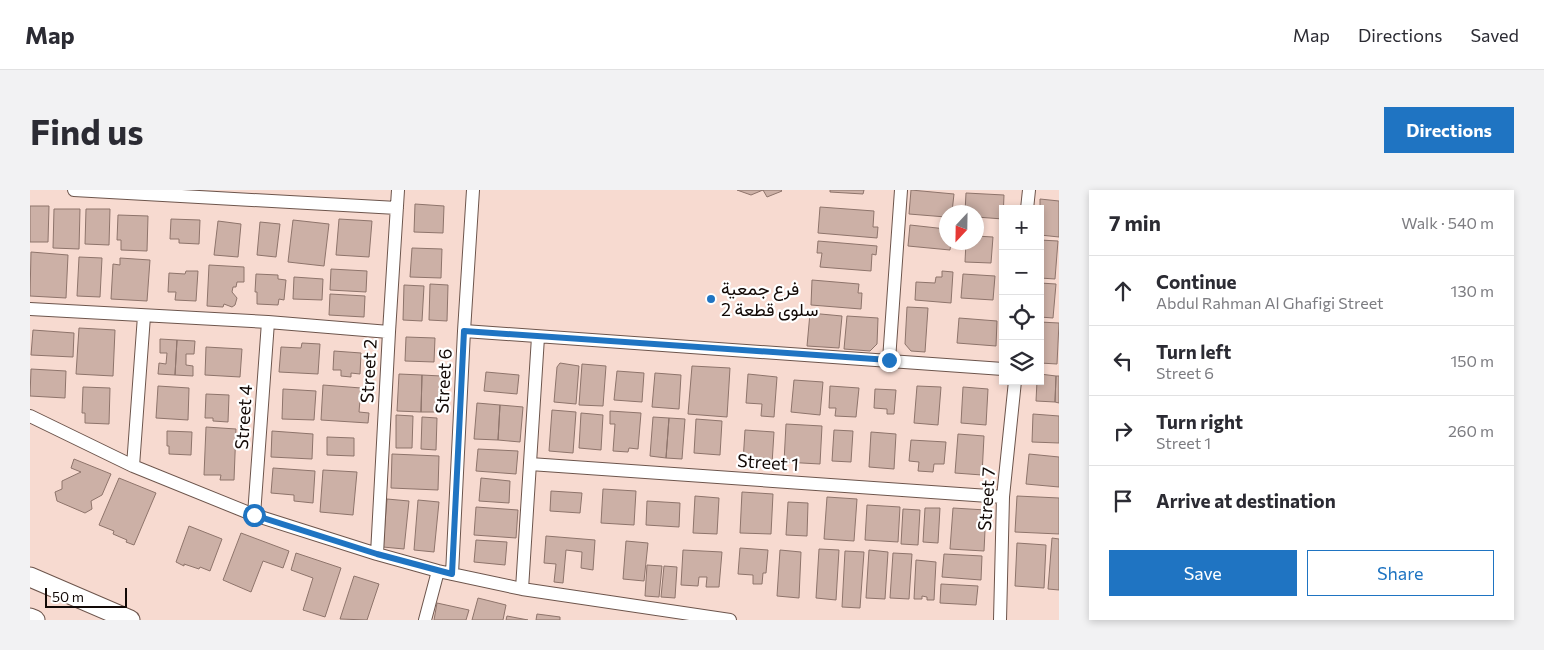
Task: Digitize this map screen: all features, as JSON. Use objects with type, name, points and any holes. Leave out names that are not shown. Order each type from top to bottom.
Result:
[{"type":"main road","points":[[30,577],[130,620]]},
{"type":"main road","points":[[30,618],[35,620]]},
{"type":"street","points":[[74,190],[397,208]]},
{"type":"street","name":"Street 2","points":[[377,554],[398,190]]},
{"type":"street","name":"Street 6","points":[[452,574],[473,190]]},
{"type":"street","points":[[889,360],[901,190]]},
{"type":"street","points":[[1027,205],[1029,190]]},
{"type":"street","points":[[30,309],[268,322],[389,332]]},
{"type":"street","points":[[133,466],[144,316]]},
{"type":"street","name":"Street 4","points":[[254,515],[268,322]]},
{"type":"street","points":[[464,331],[999,369]]},
{"type":"street","points":[[522,589],[538,337]]},
{"type":"street","name":"Street 7","points":[[1000,620],[1003,497],[1015,385]]},
{"type":"street","points":[[30,416],[133,466],[254,515],[377,554],[438,571],[522,589],[730,620]]},
{"type":"street","name":"Street 1","points":[[530,464],[1003,497]]},
{"type":"street","points":[[424,620],[438,571]]},
{"type":"building","points":[[737,190],[763,190],[751,195]]},
{"type":"building","points":[[763,190],[781,190],[782,191],[767,197]]},
{"type":"building","points":[[830,190],[864,190],[863,194],[830,192]]},
{"type":"building","points":[[911,190],[954,194],[953,205],[939,205],[939,216],[909,214]]},
{"type":"building","points":[[966,193],[1004,195],[1004,205],[999,205],[999,219],[984,218],[984,205],[965,205]]},
{"type":"building","points":[[1040,199],[1059,201],[1059,237],[1044,235],[1044,205],[1040,205]]},
{"type":"building","points":[[415,204],[444,206],[443,233],[414,232]]},
{"type":"building","points":[[30,206],[49,206],[48,242],[30,242]]},
{"type":"building","points":[[820,207],[874,211],[873,227],[878,227],[877,238],[818,233]]},
{"type":"building","points":[[54,209],[80,209],[79,249],[53,248]]},
{"type":"building","points":[[86,209],[110,209],[109,245],[85,244]]},
{"type":"building","points":[[118,215],[148,216],[147,251],[121,250],[121,240],[117,240]]},
{"type":"building","points":[[171,219],[200,220],[199,244],[179,243],[179,239],[170,239]]},
{"type":"building","points":[[339,219],[372,221],[369,257],[336,255]]},
{"type":"building","points":[[293,220],[329,224],[324,266],[288,262]]},
{"type":"building","points":[[218,221],[241,224],[238,257],[214,255]]},
{"type":"building","points":[[260,222],[280,224],[276,257],[257,255]]},
{"type":"building","points":[[910,225],[939,228],[939,249],[908,246]]},
{"type":"building","points":[[984,236],[993,237],[991,263],[965,262],[966,250],[984,250]]},
{"type":"building","points":[[1044,240],[1058,241],[1055,279],[1044,278]]},
{"type":"building","points":[[818,241],[877,246],[876,255],[872,254],[871,271],[820,267],[822,253],[817,253]]},
{"type":"building","points":[[412,248],[442,249],[441,278],[410,277]]},
{"type":"building","points":[[31,252],[68,255],[66,298],[30,296]]},
{"type":"building","points":[[79,257],[102,258],[100,297],[77,296]]},
{"type":"building","points":[[120,258],[150,260],[147,301],[111,299],[113,264],[120,265]]},
{"type":"building","points":[[209,265],[244,267],[244,282],[237,282],[236,287],[233,287],[232,292],[237,298],[235,305],[232,307],[224,304],[223,307],[207,306]]},
{"type":"building","points":[[331,269],[367,271],[366,292],[330,290]]},
{"type":"building","points":[[186,271],[198,271],[196,301],[175,300],[176,292],[168,292],[169,273],[185,274]]},
{"type":"building","points":[[942,271],[953,272],[951,303],[915,300],[916,282],[935,283],[936,277],[942,277]]},
{"type":"building","points":[[256,274],[278,275],[278,279],[286,280],[284,300],[279,299],[278,305],[257,304],[257,292],[255,292]]},
{"type":"building","points":[[963,274],[995,276],[993,300],[961,298]]},
{"type":"building","points":[[294,277],[323,279],[322,300],[293,299]]},
{"type":"building","points":[[812,280],[859,284],[858,293],[862,293],[861,309],[811,305]]},
{"type":"building","points":[[1044,283],[1056,284],[1053,318],[1044,317]]},
{"type":"building","points":[[430,284],[448,285],[447,321],[429,320]]},
{"type":"building","points":[[404,285],[424,286],[422,321],[403,320]]},
{"type":"building","points":[[330,294],[365,296],[364,317],[329,315]]},
{"type":"building","points":[[907,307],[928,308],[925,352],[911,351],[905,344]]},
{"type":"building","points":[[810,313],[842,316],[839,348],[807,346]]},
{"type":"building","points":[[847,316],[878,318],[877,344],[870,351],[844,349]]},
{"type":"building","points":[[959,318],[997,321],[996,346],[957,343]]},
{"type":"building","points":[[1044,322],[1059,323],[1057,364],[1044,363]]},
{"type":"building","points":[[79,328],[115,330],[113,376],[76,374]]},
{"type":"building","points":[[33,330],[74,333],[73,357],[31,355]]},
{"type":"building","points":[[406,337],[435,338],[434,362],[405,361]]},
{"type":"building","points":[[160,339],[177,340],[175,375],[158,374],[159,363],[166,364],[167,353],[160,353]]},
{"type":"building","points":[[177,340],[195,341],[194,354],[186,354],[186,365],[193,366],[193,376],[175,375]]},
{"type":"building","points":[[302,343],[320,344],[318,374],[279,372],[281,347],[301,348]]},
{"type":"building","points":[[206,347],[242,349],[240,377],[205,375]]},
{"type":"building","points":[[334,351],[361,353],[360,374],[351,373],[351,377],[341,376],[341,370],[333,370]]},
{"type":"building","points":[[560,363],[579,366],[576,404],[554,402],[557,367]]},
{"type":"building","points":[[582,364],[606,366],[603,406],[579,405]]},
{"type":"building","points":[[692,366],[730,368],[727,417],[688,414]]},
{"type":"building","points":[[31,369],[66,371],[65,398],[30,396]]},
{"type":"building","points":[[617,371],[644,373],[642,402],[614,400]]},
{"type":"building","points":[[486,372],[519,375],[517,394],[484,391]]},
{"type":"building","points":[[655,373],[681,375],[679,409],[652,407]]},
{"type":"building","points":[[399,374],[422,375],[421,412],[397,411]]},
{"type":"building","points":[[748,374],[777,377],[774,417],[761,416],[762,404],[746,403]]},
{"type":"building","points":[[1044,374],[1056,376],[1055,402],[1036,401],[1037,385],[1044,385]]},
{"type":"building","points":[[422,375],[441,376],[439,412],[421,412]]},
{"type":"building","points":[[1056,376],[1059,376],[1059,403],[1055,402]]},
{"type":"building","points":[[794,380],[823,382],[820,415],[791,412]]},
{"type":"building","points":[[323,385],[361,388],[359,412],[369,413],[368,423],[321,420]]},
{"type":"building","points":[[158,386],[189,388],[188,420],[156,418]]},
{"type":"building","points":[[830,386],[859,388],[856,417],[835,416],[836,408],[829,408]]},
{"type":"building","points":[[917,386],[941,387],[938,425],[914,423]]},
{"type":"building","points":[[83,387],[110,388],[109,424],[85,423],[85,413],[82,413]]},
{"type":"building","points":[[963,387],[988,389],[986,425],[961,423]]},
{"type":"building","points":[[283,389],[316,391],[314,420],[282,419]]},
{"type":"building","points":[[875,389],[896,390],[894,414],[887,414],[887,409],[874,408]]},
{"type":"building","points":[[206,394],[229,395],[228,422],[213,421],[213,418],[205,418]]},
{"type":"building","points":[[477,403],[500,405],[498,440],[474,439]]},
{"type":"building","points":[[500,405],[523,407],[520,442],[498,440]]},
{"type":"building","points":[[552,410],[576,412],[573,453],[549,451]]},
{"type":"building","points":[[610,411],[641,413],[638,449],[629,448],[628,452],[613,451],[615,424],[610,424]]},
{"type":"building","points":[[581,413],[603,415],[601,450],[579,448]]},
{"type":"building","points":[[1033,414],[1059,416],[1059,443],[1032,442]]},
{"type":"building","points":[[396,415],[413,416],[412,448],[396,448]]},
{"type":"building","points":[[422,417],[437,418],[436,450],[421,449]]},
{"type":"building","points":[[653,417],[669,418],[666,458],[650,456]]},
{"type":"building","points":[[669,418],[685,419],[682,459],[666,458]]},
{"type":"building","points":[[696,419],[722,421],[720,455],[694,453]]},
{"type":"building","points":[[786,424],[822,426],[820,464],[784,462]]},
{"type":"building","points":[[206,427],[236,429],[234,480],[220,480],[221,475],[204,475]]},
{"type":"building","points":[[745,430],[774,432],[772,464],[743,462]]},
{"type":"building","points":[[834,430],[853,431],[851,462],[832,461]]},
{"type":"building","points":[[167,431],[192,432],[191,455],[169,454]]},
{"type":"building","points":[[272,431],[313,434],[312,459],[271,457]]},
{"type":"building","points":[[871,432],[896,434],[894,469],[869,467]]},
{"type":"building","points":[[958,434],[984,436],[982,475],[955,473]]},
{"type":"building","points":[[327,437],[354,438],[354,456],[327,455]]},
{"type":"building","points":[[911,440],[946,442],[944,464],[934,464],[933,472],[918,471],[919,462],[909,461]]},
{"type":"building","points":[[478,449],[518,451],[516,474],[476,471]]},
{"type":"building","points":[[392,454],[439,456],[438,490],[391,488]]},
{"type":"building","points":[[1029,454],[1059,457],[1059,487],[1026,484]]},
{"type":"building","points":[[74,459],[111,474],[102,495],[91,501],[92,509],[85,513],[57,501],[55,492],[62,489],[62,481],[81,472],[71,468]]},
{"type":"building","points":[[273,468],[315,471],[313,503],[294,501],[294,495],[271,493]]},
{"type":"building","points":[[323,470],[357,472],[353,515],[320,512]]},
{"type":"building","points":[[119,478],[156,493],[134,545],[113,534],[114,531],[99,525]]},
{"type":"building","points":[[481,478],[510,481],[509,503],[479,501]]},
{"type":"building","points":[[603,489],[636,491],[634,525],[601,523]]},
{"type":"building","points":[[551,491],[582,493],[580,513],[550,511]]},
{"type":"building","points":[[742,492],[773,494],[771,534],[740,533]]},
{"type":"building","points":[[695,496],[719,498],[717,534],[693,533]]},
{"type":"building","points":[[1017,496],[1059,498],[1059,534],[1015,532]]},
{"type":"building","points":[[827,497],[857,499],[854,541],[824,539]]},
{"type":"building","points":[[387,499],[409,501],[404,549],[383,547]]},
{"type":"building","points":[[418,500],[439,502],[434,552],[414,550]]},
{"type":"building","points":[[647,501],[680,503],[679,527],[646,525]]},
{"type":"building","points":[[788,502],[808,503],[807,536],[786,535]]},
{"type":"building","points":[[867,505],[900,507],[898,542],[865,540]]},
{"type":"building","points":[[476,507],[518,510],[516,538],[474,535]]},
{"type":"building","points":[[925,508],[940,508],[938,543],[923,542]]},
{"type":"building","points":[[953,508],[986,510],[984,551],[950,549]]},
{"type":"building","points":[[903,509],[920,510],[918,545],[901,544]]},
{"type":"building","points":[[189,526],[222,539],[210,571],[200,567],[199,569],[184,564],[184,566],[176,562]]},
{"type":"building","points":[[241,533],[289,551],[283,568],[263,561],[251,592],[223,580]]},
{"type":"building","points":[[546,536],[595,540],[593,570],[581,568],[582,552],[566,550],[563,583],[554,582],[556,564],[544,563]]},
{"type":"building","points":[[1052,538],[1059,539],[1059,590],[1048,589]]},
{"type":"building","points":[[476,540],[507,542],[505,565],[474,562]]},
{"type":"building","points":[[626,541],[648,543],[644,581],[623,579]]},
{"type":"building","points":[[1017,543],[1046,545],[1044,588],[1015,586]]},
{"type":"building","points":[[740,548],[768,550],[766,573],[763,573],[762,584],[753,584],[753,575],[738,574]]},
{"type":"building","points":[[819,549],[839,550],[836,600],[816,598]]},
{"type":"building","points":[[683,550],[722,552],[719,587],[706,587],[707,577],[699,577],[698,586],[681,585]]},
{"type":"building","points":[[780,550],[801,552],[799,598],[777,596]]},
{"type":"building","points":[[869,550],[888,552],[885,599],[866,598]]},
{"type":"building","points":[[845,551],[864,552],[860,608],[842,607]]},
{"type":"building","points":[[296,553],[341,568],[325,617],[303,610],[313,578],[291,570]]},
{"type":"building","points":[[893,553],[912,554],[909,599],[890,598]]},
{"type":"building","points":[[944,554],[982,556],[981,580],[942,577]]},
{"type":"building","points":[[916,560],[936,562],[934,600],[927,600],[927,597],[922,596],[922,599],[914,599]]},
{"type":"building","points":[[647,565],[662,566],[659,597],[645,596]]},
{"type":"building","points":[[664,566],[677,567],[675,598],[661,597]]},
{"type":"building","points":[[354,576],[379,584],[367,620],[340,619]]},
{"type":"building","points":[[941,584],[978,586],[976,605],[940,603]]},
{"type":"building","points":[[478,598],[506,605],[503,620],[472,620]]},
{"type":"building","points":[[437,603],[469,610],[466,620],[434,620]]},
{"type":"building","points":[[537,614],[560,617],[560,620],[536,620]]},
{"type":"building","points":[[507,616],[528,620],[506,620]]},
{"type":"place","name":"فرع جمعية سلوى قطعة 2","points":[[711,299]]},
{"type":"route","points":[[254,515],[377,554],[452,574],[464,331],[889,360]]}]
